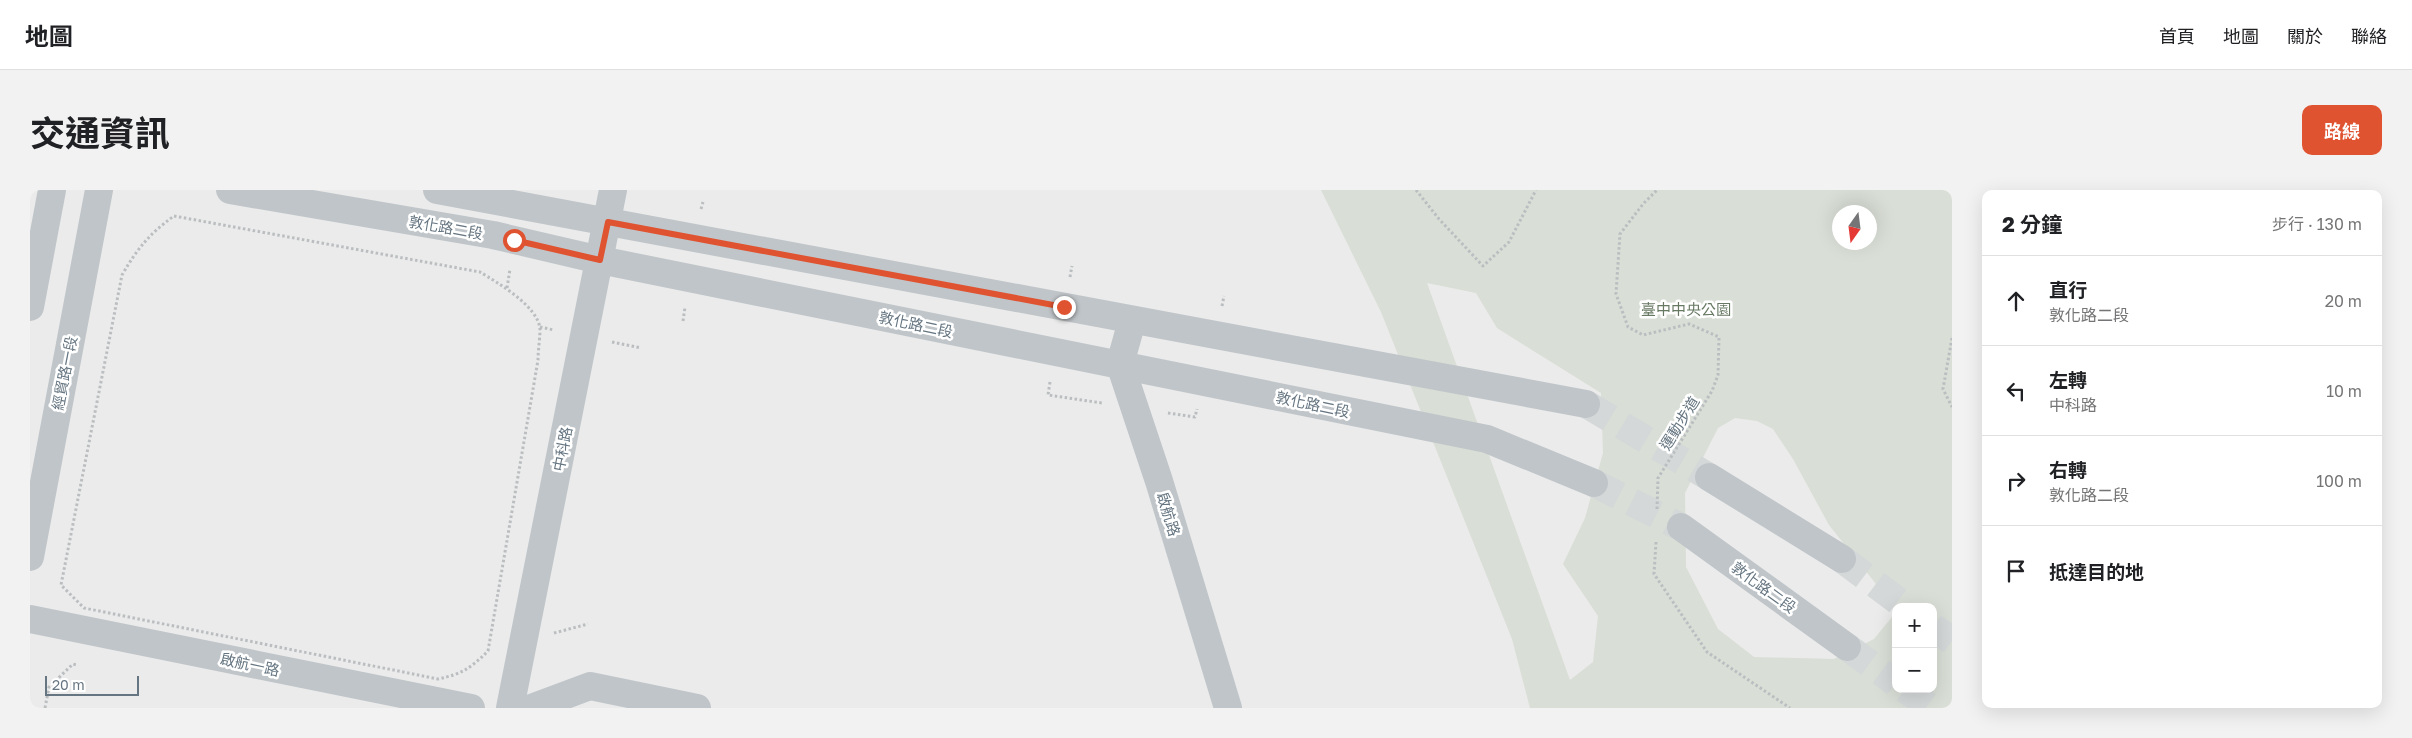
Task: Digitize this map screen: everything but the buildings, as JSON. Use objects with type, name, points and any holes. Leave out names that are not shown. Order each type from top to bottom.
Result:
[{"type":"street","points":[[30,307],[52,190]]},
{"type":"street","name":"經貿路一段","points":[[30,557],[99,190]]},
{"type":"street","name":"敦化路二段","points":[[230,190],[493,235],[600,260],[1486,439],[1594,483]]},
{"type":"street","points":[[437,190],[1132,321],[1586,404]]},
{"type":"street","name":"中科路","points":[[510,708],[613,190]]},
{"type":"street","points":[[1120,364],[1132,321]]},
{"type":"street","name":"啟航路","points":[[1120,364],[1157,474],[1228,708]]},
{"type":"street","points":[[1709,477],[1842,559]]},
{"type":"street","name":"敦化路二段","points":[[1681,527],[1847,648]]},
{"type":"street","name":"啟航一路","points":[[30,619],[471,708]]},
{"type":"street","points":[[531,708],[590,686],[697,708]]},
{"type":"path","points":[[1416,190],[1439,219],[1483,266],[1510,242],[1536,190]]},
{"type":"path","name":"運動步道","points":[[1657,190],[1643,204],[1620,234],[1616,294],[1628,327],[1642,335],[1689,324],[1719,338],[1718,374],[1712,391],[1658,478],[1657,516]]},
{"type":"path","points":[[174,216],[480,272],[507,288],[532,312],[540,328],[538,360],[488,651],[471,668],[454,676],[438,679],[84,608],[61,584],[122,275],[139,246],[157,228],[174,216]]},
{"type":"path","points":[[1952,338],[1943,389],[1952,407]]},
{"type":"path","points":[[1656,536],[1654,574],[1707,652],[1790,708]]},
{"type":"path","points":[[45,708],[48,687],[74,664],[77,665]]},
{"type":"shaded area","points":[[30,190],[1952,190],[1952,708],[30,708]]},
{"type":"green space","name":"臺中中央公園","points":[[1321,190],[1952,190],[1952,708],[1530,708],[1512,639],[1381,312]],"holes":[[[1427,283],[1476,293],[1497,328],[1601,393],[1603,453],[1585,518],[1563,564],[1598,616],[1593,662],[1570,680]],[[1735,418],[1757,421],[1773,429],[1793,459],[1829,525],[1892,604],[1937,603],[1937,693],[1892,693],[1892,617],[1874,639],[1834,659],[1754,657],[1718,629],[1686,567],[1685,493],[1718,428]]]},
{"type":"tunnel","points":[[1586,404],[1709,477]]},
{"type":"tunnel","points":[[1594,483],[1681,527]]},
{"type":"tunnel","points":[[1842,559],[1901,603]]},
{"type":"tunnel","points":[[1937,630],[1952,641]]},
{"type":"tunnel","points":[[1847,647],[1892,680]]},
{"type":"tunnel","points":[[1910,693],[1931,708]]},
{"type":"route","points":[[514,240],[600,260],[608,222],[1064,307]]}]
